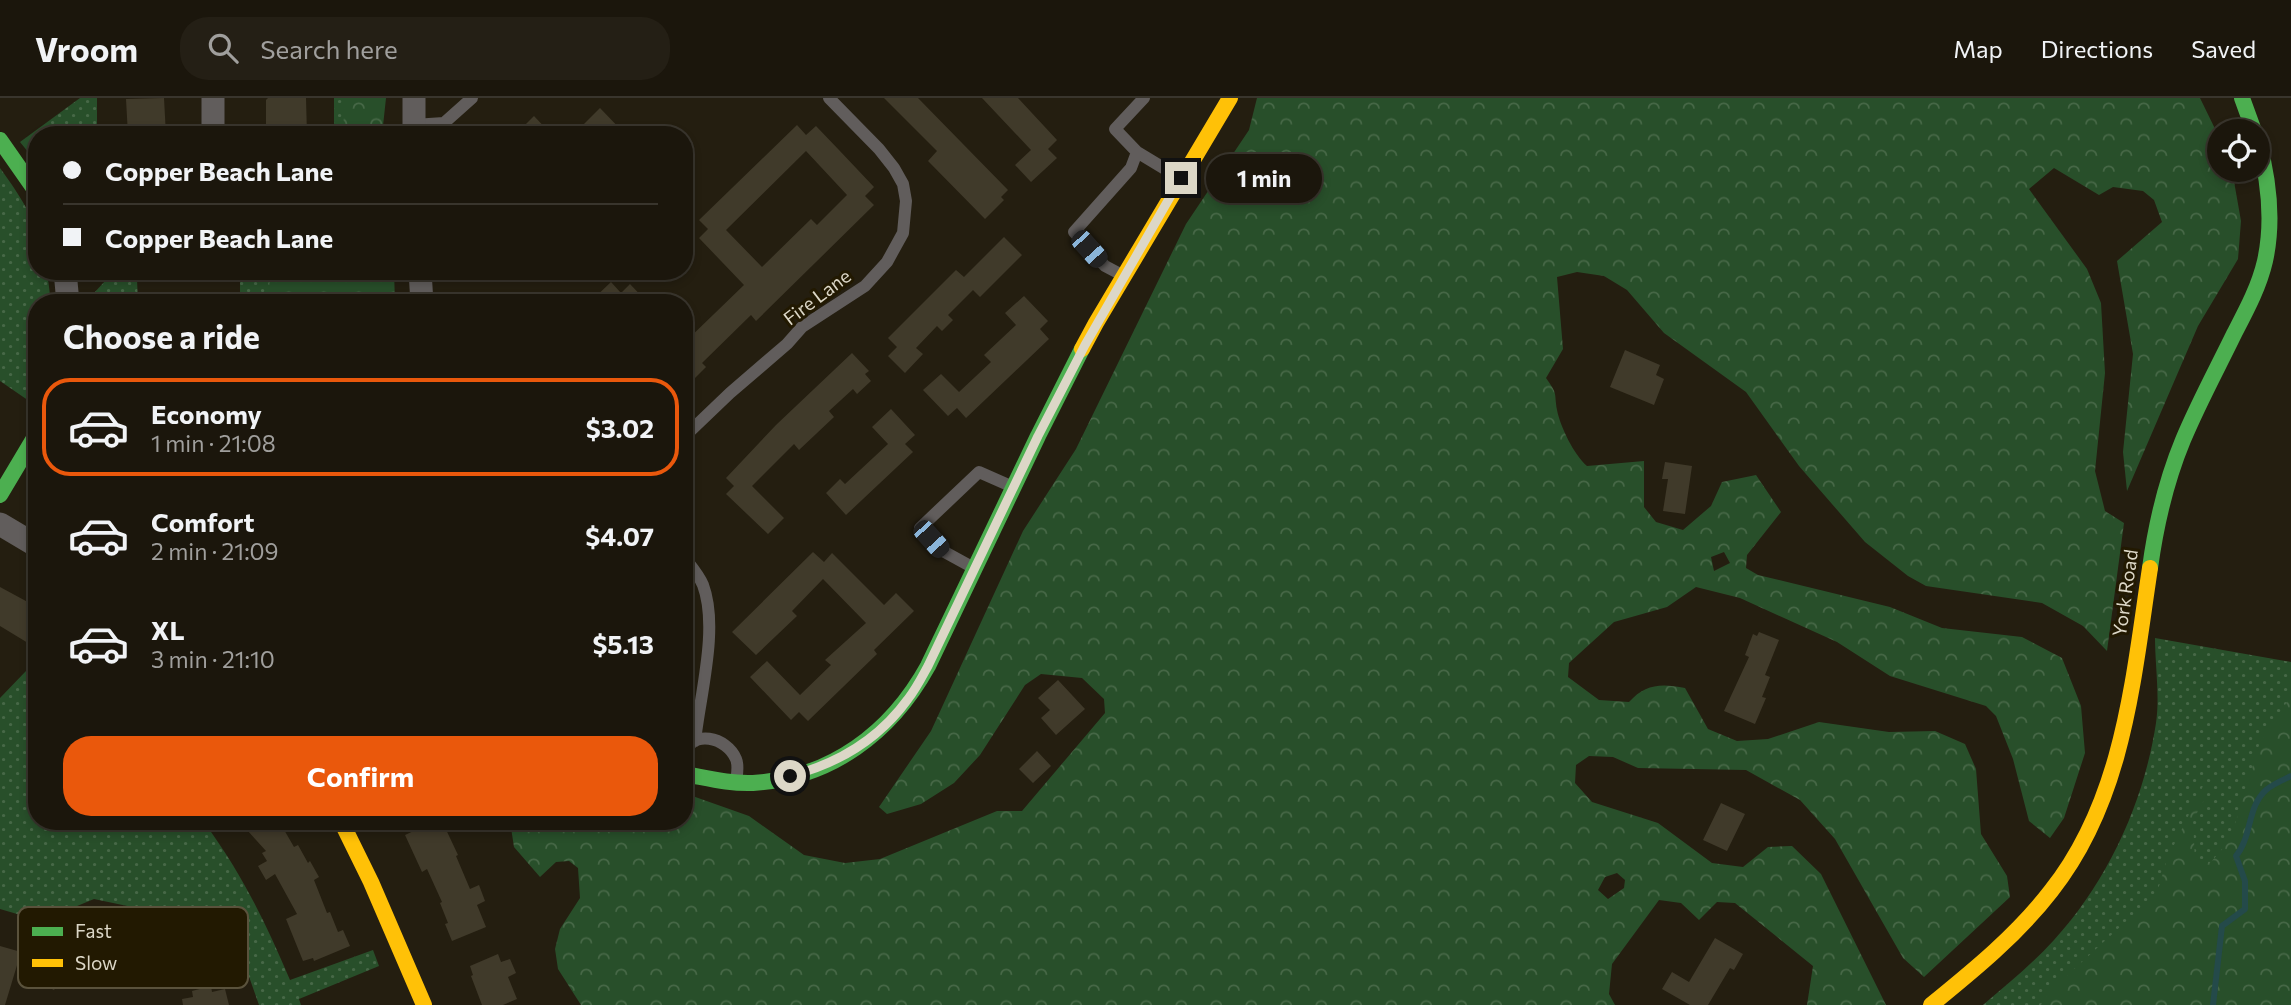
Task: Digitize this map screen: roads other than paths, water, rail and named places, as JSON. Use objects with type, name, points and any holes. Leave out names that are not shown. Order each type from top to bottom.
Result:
[{"type":"street","points":[[213,98],[213,126]]},
{"type":"street","points":[[414,98],[414,126]]},
{"type":"street","points":[[693,775],[736,782],[769,781],[810,771],[843,757],[878,733],[908,699],[922,677],[1090,334],[1230,98]]},
{"type":"street","points":[[2242,98],[2250,119]]},
{"type":"street","points":[[0,140],[28,180]]},
{"type":"street","name":"York Road","points":[[1931,1005],[2005,944],[2048,898],[2060,883],[2085,838],[2106,789],[2122,740],[2155,538],[2169,477],[2190,426],[2254,294],[2265,260],[2271,214],[2268,182]]},
{"type":"street","points":[[0,495],[28,448]]},
{"type":"street","points":[[0,524],[28,541]]},
{"type":"street","points":[[345,830],[424,1005]]},
{"type":"lane","points":[[431,126],[444,123],[472,98]]},
{"type":"lane","name":"Fire Lane","points":[[693,429],[787,344],[802,327],[865,286],[887,262],[903,233],[906,201],[903,184],[879,149],[829,98]]},
{"type":"lane","points":[[1144,98],[1115,129],[1137,152],[1181,178]]},
{"type":"lane","points":[[1124,276],[1105,266],[1073,232],[1131,168],[1137,152]]},
{"type":"lane","points":[[974,568],[941,550],[920,528],[979,471],[1014,487]]},
{"type":"lane","points":[[693,570],[701,581],[710,620],[695,741],[707,737],[718,739],[729,749],[735,757],[736,782]]},
{"type":"waterway","points":[[2213,1005],[2222,926],[2245,909],[2245,881],[2236,856],[2245,840],[2252,813],[2260,797],[2269,788],[2291,776]]}]
